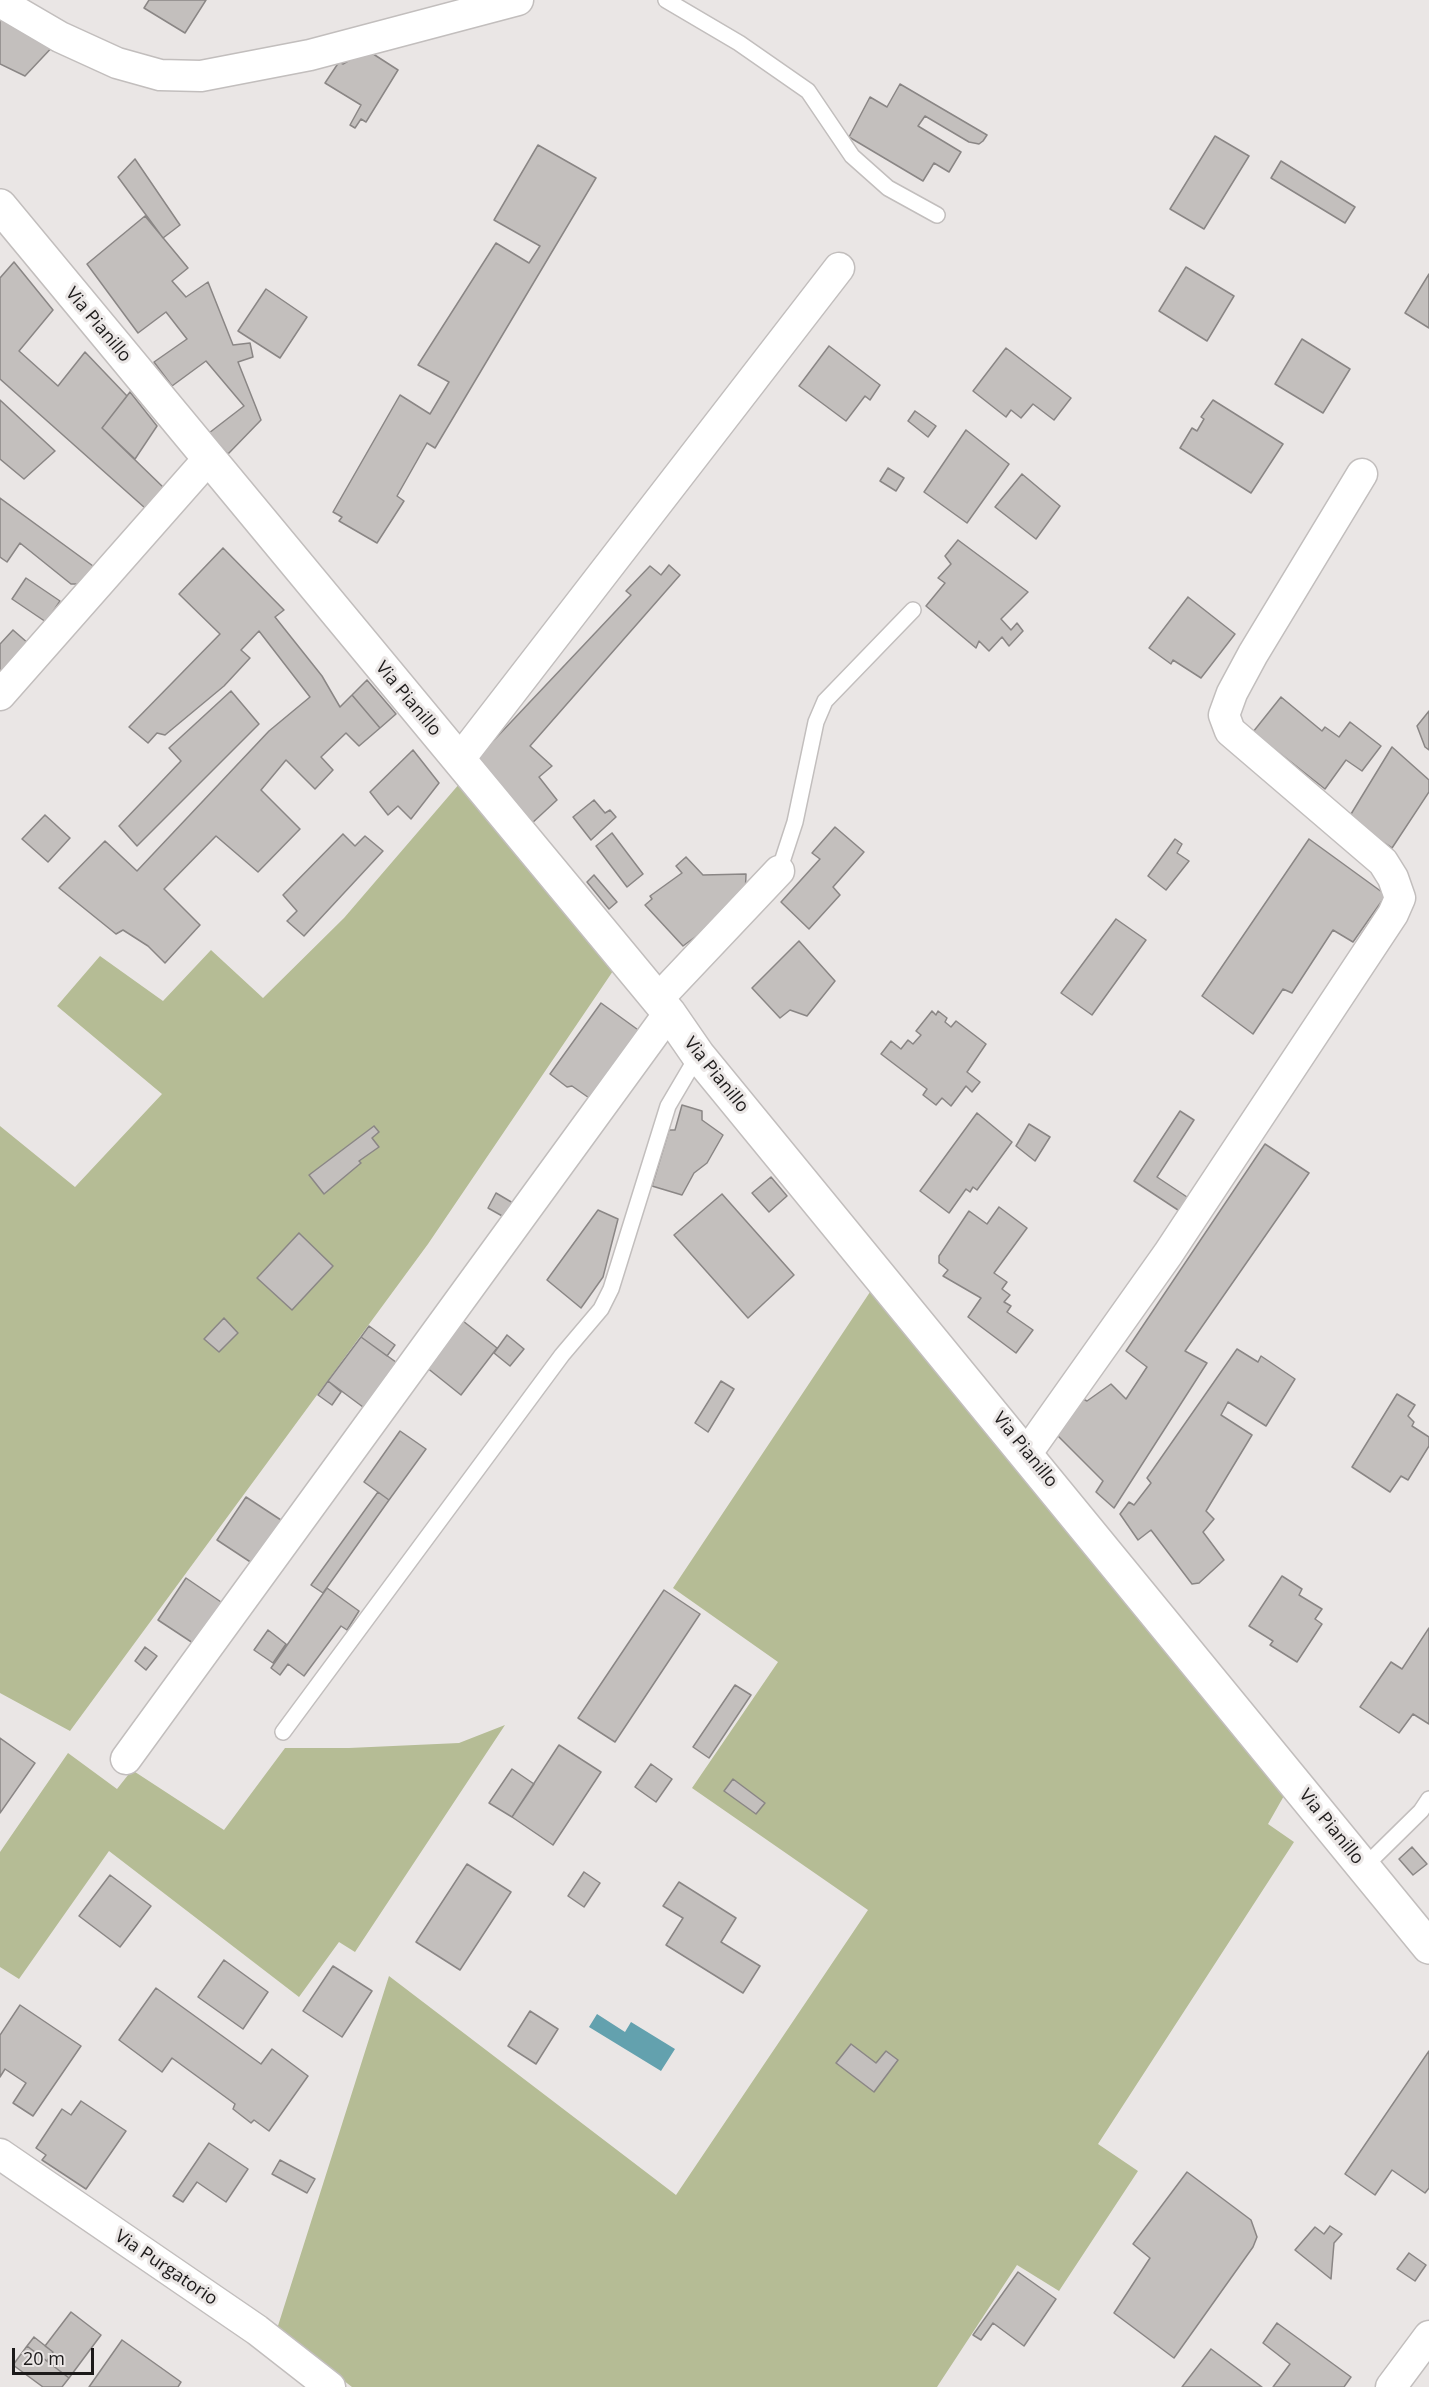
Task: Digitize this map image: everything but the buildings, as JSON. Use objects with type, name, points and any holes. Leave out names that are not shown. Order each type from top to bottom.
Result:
[{"type":"street","points":[[0,2],[60,37],[117,63],[160,75],[201,76],[310,55],[518,0]]},
{"type":"street","name":"Via Pianillo","points":[[0,206],[663,1006],[698,1055],[1027,1453],[1429,1947]]},
{"type":"street","points":[[459,760],[839,268]]},
{"type":"street","points":[[0,695],[209,458]]},
{"type":"street","points":[[1027,1453],[1174,1244],[1393,914],[1400,898],[1393,878],[1383,862],[1230,731],[1224,715],[1232,693],[1253,654],[1362,474]]},
{"type":"street","points":[[126,1759],[663,1006],[779,871]]},
{"type":"street","name":"Via Purgatorio","points":[[0,2154],[257,2330],[330,2387]]},
{"type":"street","points":[[1391,2387],[1429,2336]]},
{"type":"lane","points":[[666,0],[740,43],[808,91],[852,156],[888,188],[937,215]]},
{"type":"lane","points":[[779,871],[795,822],[816,722],[825,702],[913,610]]},
{"type":"lane","points":[[283,1732],[562,1355],[601,1309],[611,1289],[668,1106],[698,1055]]},
{"type":"lane","points":[[1364,1867],[1421,1811],[1429,1799]]},
{"type":"green space","points":[[460,783],[613,971],[428,1244],[70,1731],[0,1693],[0,1126],[75,1187],[162,1094],[57,1006],[100,956],[163,1001],[211,950],[263,998],[344,918]]},
{"type":"green space","points":[[872,1289],[1285,1794],[1268,1824],[1294,1842],[1098,2144],[1138,2171],[1059,2291],[1017,2265],[937,2387],[352,2387],[277,2329],[389,1976],[676,2195],[868,1910],[692,1788],[778,1662],[673,1588]]},
{"type":"green space","points":[[505,1725],[355,1952],[339,1942],[299,1997],[109,1851],[19,1979],[0,1967],[0,1852],[68,1753],[117,1789],[132,1770],[224,1830],[285,1748],[349,1748],[459,1743]]},
{"type":"water","points":[[597,2014],[625,2032],[631,2022],[675,2049],[661,2071],[589,2027]]}]
